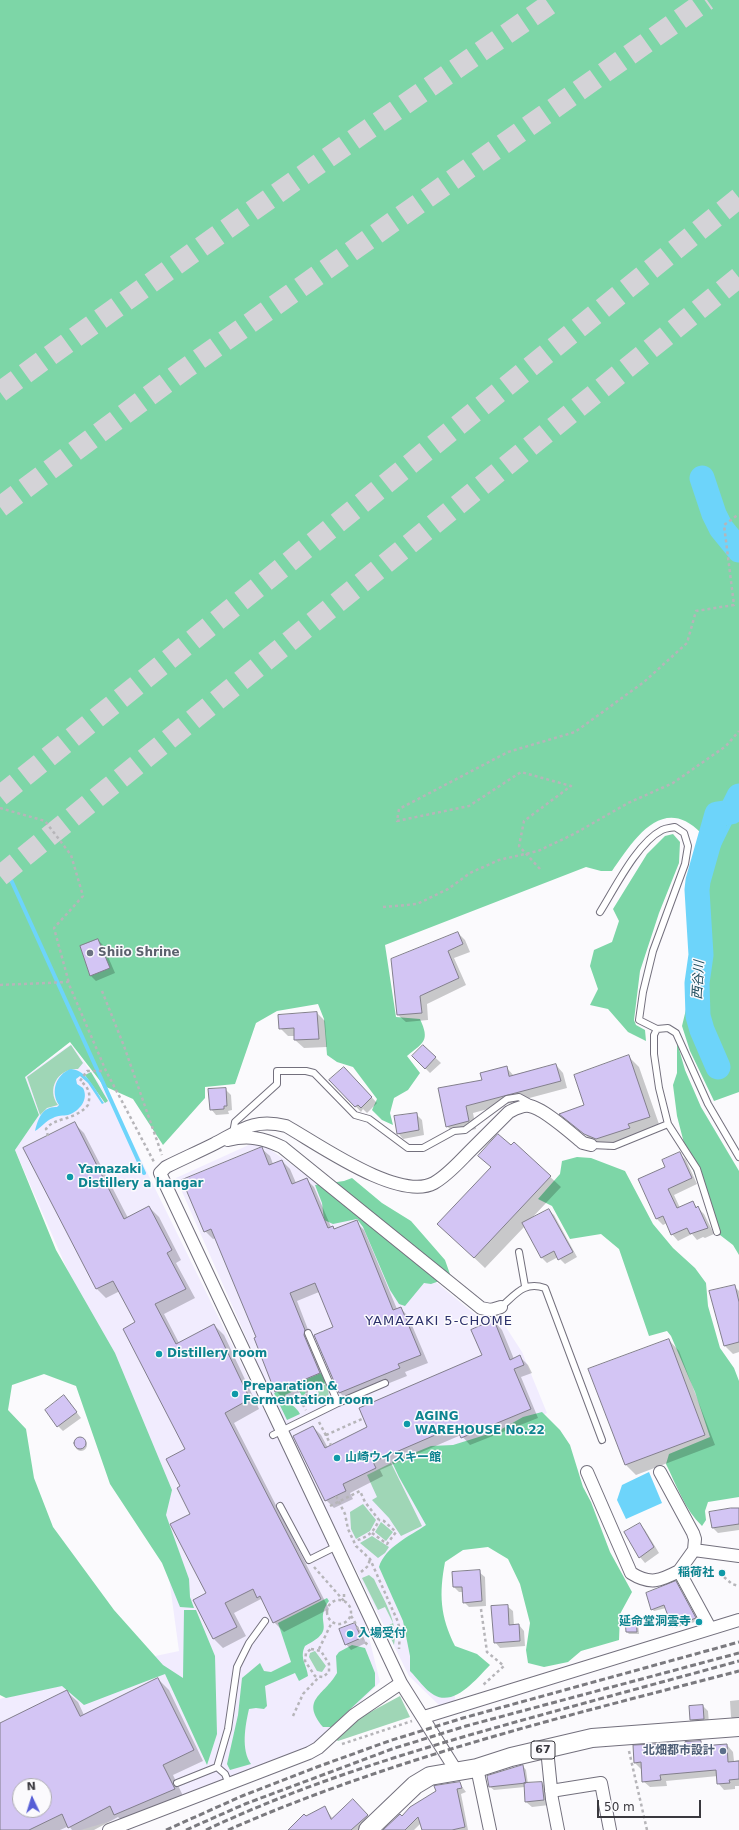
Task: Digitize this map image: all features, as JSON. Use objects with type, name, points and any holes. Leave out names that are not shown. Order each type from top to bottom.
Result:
[{"type":"main road","name":"67","points":[[368,1830],[415,1785],[430,1776],[477,1768],[592,1738],[739,1727]]},
{"type":"street","points":[[457,1772],[424,1717],[401,1683],[338,1546],[278,1433],[163,1170],[213,1145],[233,1133],[257,1124],[270,1122],[286,1126],[378,1178],[398,1185],[414,1188],[425,1187],[450,1171],[509,1112],[519,1107],[529,1106],[539,1109],[583,1143],[591,1145]]},
{"type":"street","points":[[213,1145],[237,1138],[256,1137],[282,1147],[481,1308],[491,1310],[501,1307]]},
{"type":"street","points":[[587,1472],[631,1573],[652,1581],[661,1580],[679,1571],[694,1550],[695,1539],[660,1472]]},
{"type":"street","points":[[694,1550],[739,1556]]},
{"type":"street","points":[[679,1571],[710,1628]]},
{"type":"street","points":[[424,1717],[739,1620]]},
{"type":"street","points":[[109,1830],[318,1748],[354,1715],[401,1683]]},
{"type":"street","points":[[547,1749],[551,1791],[558,1830]]},
{"type":"street","points":[[477,1768],[490,1830]]},
{"type":"street","points":[[551,1791],[601,1783],[610,1830]]},
{"type":"lane","points":[[600,912],[639,851],[653,837],[663,829],[675,827],[684,833],[688,846],[685,864],[655,944],[643,992],[639,1020],[657,1028],[668,1028],[676,1033],[708,1104],[739,1157]]},
{"type":"lane","points":[[657,1028],[654,1035],[654,1054],[659,1088],[668,1124],[697,1169],[717,1232]]},
{"type":"lane","points":[[233,1133],[234,1122],[277,1084],[277,1071],[306,1071],[314,1073],[355,1115],[369,1119],[408,1148],[423,1148],[454,1131],[465,1130],[506,1099],[519,1097],[539,1109]]},
{"type":"lane","points":[[591,1145],[614,1146],[668,1124]]},
{"type":"lane","points":[[519,1252],[525,1286]]},
{"type":"lane","points":[[501,1307],[525,1286],[536,1285],[545,1288],[602,1440]]},
{"type":"lane","points":[[308,1333],[338,1403]]},
{"type":"lane","points":[[278,1433],[338,1403],[385,1383]]},
{"type":"lane","points":[[280,1506],[309,1560],[338,1546]]},
{"type":"lane","points":[[217,1767],[228,1729],[237,1667],[249,1643],[265,1621]]},
{"type":"lane","points":[[177,1783],[217,1767]]},
{"type":"lane","points":[[217,1767],[225,1774],[228,1784]]},
{"type":"path","points":[[540,869],[519,846],[524,821],[571,786],[521,772],[470,806],[397,821],[399,809],[508,752],[576,732],[644,682],[687,643],[696,611],[734,605],[724,525],[739,514]]},
{"type":"path","points":[[382,907],[417,904],[448,889],[470,872],[499,860],[527,855],[574,834],[628,803],[673,783],[726,746],[739,731]]},
{"type":"path","points":[[0,808],[45,820],[71,855],[84,896],[54,928],[69,984]]},
{"type":"path","points":[[0,985],[68,982],[104,1071],[163,1170]]},
{"type":"path","points":[[102,991],[124,1046],[163,1170]]},
{"type":"path","points":[[48,1136],[46,1130],[54,1122],[72,1118],[88,1105],[89,1092],[86,1085],[80,1081],[84,1074],[88,1071],[104,1071]]},
{"type":"path","points":[[302,1398],[307,1395],[307,1391],[310,1388],[314,1388],[317,1391],[317,1396],[314,1398],[310,1398],[307,1395]]},
{"type":"path","points":[[296,1402],[305,1406]]},
{"type":"path","points":[[316,1414],[331,1445]]},
{"type":"path","points":[[326,1435],[364,1418]]},
{"type":"path","points":[[320,1510],[360,1491],[365,1502],[379,1520],[384,1521],[396,1532],[387,1544],[372,1532]]},
{"type":"path","points":[[336,1496],[345,1514],[348,1529],[354,1541],[370,1559],[398,1622],[400,1632],[399,1649],[392,1664]]},
{"type":"path","points":[[354,1541],[361,1540],[372,1532],[379,1520]]},
{"type":"path","points":[[352,1577],[364,1571],[368,1566],[370,1559]]},
{"type":"path","points":[[309,1560],[323,1578],[351,1608],[351,1616],[343,1624],[337,1625],[332,1622],[327,1614],[328,1609],[334,1601],[344,1601]]},
{"type":"path","points":[[724,1577],[732,1584],[739,1586]]},
{"type":"path","points":[[481,1609],[487,1652],[504,1666],[482,1686]]},
{"type":"path","points":[[319,1649],[332,1622]]},
{"type":"path","points":[[293,1716],[303,1694],[319,1677],[326,1675],[330,1668],[321,1651],[319,1649],[312,1648],[306,1653],[305,1657],[313,1673],[319,1677]]},
{"type":"path","points":[[341,1745],[412,1721]]},
{"type":"path","points":[[626,1736],[647,1830]]},
{"type":"shaded area","points":[[71,1044],[112,1101],[362,1609],[380,1682],[315,1748],[222,1780],[135,1814],[81,1830],[0,1830],[0,1699],[75,1673],[179,1651],[154,1468],[15,1150],[39,1115],[25,1077]]},
{"type":"shaded area","points":[[253,1143],[265,1146],[308,1176],[483,1321],[492,1317],[502,1321],[522,1352],[547,1413],[454,1458],[437,1618],[456,1702],[441,1707],[409,1676],[290,1437],[176,1178]]},
{"type":"green space","points":[[0,0],[739,0],[739,1092],[714,1101],[690,1051],[682,1026],[701,947],[703,931],[695,892],[701,848],[701,833],[687,822],[674,818],[661,820],[650,826],[639,835],[612,871],[601,871],[586,867],[385,945],[396,1017],[420,1019],[425,1032],[424,1040],[421,1044],[407,1056],[420,1073],[408,1090],[394,1098],[390,1113],[393,1125],[382,1120],[372,1110],[377,1099],[353,1067],[337,1062],[327,1055],[324,1019],[318,1004],[277,1011],[256,1023],[235,1084],[205,1087],[205,1098],[163,1145],[133,1099],[104,1086],[70,1042],[25,1077],[39,1115],[15,1150],[56,1250],[115,1353],[172,1490],[166,1515],[189,1579],[190,1597],[194,1608],[180,1607],[162,1563],[110,1484],[76,1386],[44,1374],[12,1385],[8,1410],[26,1429],[34,1478],[53,1527],[114,1610],[163,1665],[183,1678],[184,1610],[196,1610],[215,1656],[217,1734],[207,1765],[165,1674],[84,1705],[62,1686],[6,1698],[0,1695]]},
{"type":"green space","points":[[673,834],[680,842],[679,863],[659,913],[640,971],[634,1020],[636,1025],[645,1030],[646,1041],[628,1032],[608,1009],[590,1005],[598,989],[590,966],[594,950],[612,942],[619,921],[613,909],[647,854],[665,836]]},
{"type":"green space","points":[[677,1042],[685,1070],[701,1107],[739,1171],[739,1255],[733,1245],[720,1235],[686,1151],[677,1116],[673,1085],[677,1073]]},
{"type":"green space","points":[[71,1045],[83,1063],[78,1069],[65,1072],[60,1076],[56,1081],[53,1092],[58,1105],[47,1108],[40,1115],[27,1077]]},
{"type":"green space","points":[[91,1072],[108,1101],[105,1103],[85,1075]]},
{"type":"green space","points":[[577,1157],[591,1158],[625,1171],[653,1224],[673,1248],[695,1268],[706,1283],[708,1306],[720,1348],[734,1368],[739,1381],[739,1497],[708,1502],[705,1511],[706,1520],[702,1526],[686,1505],[666,1464],[669,1454],[710,1437],[695,1392],[671,1336],[667,1331],[649,1336],[619,1249],[601,1234],[570,1239],[552,1206],[538,1199],[560,1174],[562,1161]]},
{"type":"green space","points":[[352,1178],[382,1203],[411,1221],[445,1260],[451,1277],[431,1284],[424,1283],[405,1306],[399,1304],[390,1290],[363,1227],[357,1219],[333,1224],[324,1220],[322,1203],[315,1185],[344,1181]]},
{"type":"green space","points":[[321,1373],[326,1383],[317,1388],[310,1387],[302,1396],[298,1389],[285,1395],[300,1414],[287,1420],[274,1393]]},
{"type":"green space","points":[[326,1384],[329,1393],[328,1396],[319,1404],[316,1399],[319,1394],[317,1389]]},
{"type":"green space","points":[[542,1412],[560,1430],[570,1445],[583,1487],[591,1502],[610,1552],[632,1592],[620,1614],[619,1640],[581,1651],[568,1662],[544,1667],[528,1663],[526,1650],[530,1623],[520,1584],[508,1559],[488,1547],[463,1550],[445,1562],[442,1584],[442,1605],[446,1625],[455,1646],[477,1654],[490,1665],[472,1683],[458,1694],[442,1698],[431,1693],[410,1671],[410,1656],[403,1621],[379,1567],[382,1560],[392,1548],[426,1525],[392,1462],[431,1446],[453,1445],[500,1430],[523,1417]]},
{"type":"green space","points":[[391,1463],[422,1526],[401,1536],[389,1518],[372,1500],[377,1497],[367,1475]]},
{"type":"green space","points":[[363,1504],[376,1520],[370,1531],[356,1539],[351,1529],[350,1512]]},
{"type":"green space","points":[[381,1522],[393,1532],[386,1541],[375,1532]]},
{"type":"green space","points":[[372,1536],[389,1547],[385,1553],[378,1558],[360,1543]]},
{"type":"green space","points":[[369,1575],[374,1579],[393,1623],[385,1607],[378,1610],[362,1578]]},
{"type":"green space","points":[[327,1598],[329,1601],[323,1615],[324,1625],[321,1635],[305,1646],[303,1650],[303,1658],[308,1676],[299,1681],[295,1673],[265,1686],[267,1706],[264,1709],[249,1709],[246,1723],[245,1745],[251,1764],[230,1770],[227,1764],[238,1715],[242,1678],[260,1663],[264,1671],[271,1672],[291,1662],[278,1623]]},
{"type":"green space","points":[[393,1623],[394,1628],[394,1645],[386,1627]]},
{"type":"green space","points":[[352,1645],[365,1648],[375,1673],[375,1686],[331,1727],[323,1727],[316,1718],[314,1710],[316,1698],[332,1681],[337,1673],[336,1656],[339,1652]]},
{"type":"green space","points":[[315,1651],[326,1666],[322,1672],[317,1671],[309,1657],[310,1653]]},
{"type":"green space","points":[[400,1696],[410,1717],[338,1741],[335,1739],[363,1716]]},
{"type":"water","points":[[71,1069],[77,1070],[86,1077],[104,1103],[102,1104],[88,1083],[80,1076],[76,1079],[77,1084],[83,1088],[85,1096],[80,1108],[68,1115],[57,1116],[50,1119],[35,1131],[42,1114],[48,1108],[57,1107],[59,1105],[55,1095],[56,1084],[58,1079],[66,1071]]},
{"type":"water","points":[[649,1472],[662,1503],[626,1519],[617,1500],[622,1485]]},
{"type":"building","points":[[458,932],[463,944],[448,951],[459,978],[420,996],[422,1013],[397,1015],[391,959]]},
{"type":"building","points":[[98,939],[110,968],[90,976],[80,946]]},
{"type":"building","points":[[317,1012],[319,1039],[294,1040],[294,1028],[279,1029],[278,1015]]},
{"type":"building","points":[[423,1045],[436,1057],[425,1069],[412,1056]]},
{"type":"building","points":[[629,1055],[650,1117],[628,1124],[630,1128],[596,1139],[584,1134],[559,1114],[584,1105],[574,1075]]},
{"type":"building","points":[[556,1064],[561,1081],[466,1106],[469,1121],[446,1127],[438,1088],[482,1080],[480,1073],[507,1066],[509,1076]]},
{"type":"building","points":[[344,1067],[372,1097],[361,1108],[358,1105],[355,1107],[329,1080]]},
{"type":"building","points":[[226,1088],[227,1106],[224,1106],[224,1109],[210,1110],[208,1089]]},
{"type":"building","points":[[417,1113],[419,1130],[397,1134],[394,1116]]},
{"type":"building","points":[[75,1122],[124,1219],[149,1206],[172,1250],[167,1253],[186,1289],[155,1304],[176,1344],[214,1324],[250,1399],[225,1413],[321,1599],[273,1623],[260,1596],[257,1598],[253,1589],[225,1603],[237,1627],[213,1639],[193,1600],[206,1593],[170,1524],[190,1514],[177,1488],[180,1486],[166,1459],[185,1449],[123,1329],[135,1322],[113,1281],[96,1289],[23,1148]]},
{"type":"building","points":[[498,1134],[511,1145],[514,1142],[551,1176],[474,1258],[437,1224],[491,1167],[478,1156]]},
{"type":"building","points":[[262,1147],[269,1165],[282,1160],[292,1184],[307,1178],[328,1228],[333,1226],[334,1229],[357,1220],[393,1310],[401,1307],[421,1355],[398,1364],[400,1368],[339,1393],[314,1335],[333,1327],[315,1283],[290,1293],[305,1330],[304,1335],[320,1373],[275,1392],[254,1338],[256,1337],[211,1229],[204,1232],[182,1180]]},
{"type":"building","points":[[680,1152],[692,1178],[668,1189],[677,1208],[693,1201],[696,1208],[698,1206],[708,1228],[690,1234],[687,1228],[671,1235],[663,1216],[656,1219],[638,1179],[665,1167],[662,1160]]},
{"type":"building","points":[[549,1209],[573,1252],[558,1260],[554,1251],[541,1258],[522,1223]]},
{"type":"building","points":[[735,1285],[739,1302],[739,1342],[724,1346],[709,1291]]},
{"type":"building","points":[[494,1320],[510,1360],[520,1355],[524,1365],[514,1369],[531,1409],[461,1438],[456,1426],[373,1462],[376,1468],[343,1484],[346,1491],[325,1501],[293,1436],[313,1426],[325,1448],[367,1427],[359,1408],[482,1355],[471,1330]]},
{"type":"building","points":[[669,1339],[705,1435],[625,1465],[588,1369]]},
{"type":"building","points":[[64,1395],[77,1412],[57,1427],[45,1410]]},
{"type":"building","points":[[80,1437],[84,1439],[86,1443],[84,1447],[80,1449],[76,1447],[74,1443],[76,1439]]},
{"type":"building","points":[[739,1508],[739,1524],[712,1528],[709,1512]]},
{"type":"building","points":[[640,1523],[654,1547],[639,1558],[624,1532]]},
{"type":"building","points":[[480,1570],[482,1601],[463,1603],[462,1587],[453,1587],[452,1572]]},
{"type":"building","points":[[676,1581],[696,1618],[672,1627],[664,1605],[651,1610],[646,1593]]},
{"type":"building","points":[[508,1605],[509,1625],[519,1624],[520,1641],[494,1643],[491,1606]]},
{"type":"building","points":[[636,1618],[637,1632],[626,1632],[625,1619]]},
{"type":"building","name":"入場受付","points":[[355,1623],[361,1638],[345,1645],[339,1629]]},
{"type":"building","points":[[158,1678],[194,1750],[163,1765],[175,1789],[114,1815],[110,1806],[68,1828],[62,1814],[29,1830],[0,1830],[0,1723],[67,1690],[80,1716]]},
{"type":"building","points":[[703,1705],[704,1719],[690,1720],[689,1706]]},
{"type":"building","points":[[701,1741],[701,1746],[727,1744],[728,1762],[739,1761],[739,1779],[729,1780],[730,1783],[717,1784],[716,1770],[660,1775],[661,1780],[642,1782],[641,1762],[634,1763],[633,1745],[656,1744],[657,1753],[685,1751],[685,1742]]},
{"type":"building","points":[[523,1765],[526,1783],[489,1787],[487,1776]]},
{"type":"building","points":[[460,1782],[462,1788],[457,1789],[465,1827],[452,1830],[422,1830],[418,1817],[405,1830],[383,1830],[400,1814],[402,1816],[410,1807],[436,1791],[434,1786]]},
{"type":"building","points":[[542,1782],[544,1800],[525,1802],[524,1783]]},
{"type":"building","points":[[353,1799],[368,1815],[351,1830],[288,1830],[304,1814],[306,1816],[325,1806],[331,1819]]},
{"type":"waterway","name":"西谷川","points":[[702,478],[714,514],[721,528],[739,550]]},
{"type":"waterway","name":"西谷川","points":[[718,1067],[702,1030],[698,1016],[697,983],[701,955],[697,890],[698,881],[717,814],[731,812],[739,796]]},
{"type":"waterway","name":"西谷川","points":[[697,890],[731,821],[731,812]]},
{"type":"waterway","points":[[0,865],[12,882],[144,1173]]},
{"type":"tunnel","points":[[0,392],[276,194],[556,0]]},
{"type":"tunnel","points":[[0,507],[185,369],[707,0]]},
{"type":"tunnel","points":[[0,796],[739,198]]},
{"type":"tunnel","points":[[0,876],[739,277]]},
{"type":"railway","points":[[166,1830],[242,1796],[389,1741],[463,1718],[739,1642]]},
{"type":"railway","points":[[186,1830],[245,1804],[392,1749],[466,1726],[739,1653]]},
{"type":"railway","points":[[206,1830],[290,1794],[333,1778],[420,1750],[508,1724],[739,1661]]},
{"type":"railway","points":[[228,1830],[290,1804],[353,1781],[480,1740],[739,1671]]},
{"type":"place","name":"Shiio Shrine","points":[[90,953]]},
{"type":"place","name":"Yamazaki Distillery a hangar","points":[[70,1177]]},
{"type":"place","name":"Distillery room","points":[[159,1354]]},
{"type":"place","name":"Preparation & Fermentation room","points":[[235,1394]]},
{"type":"place","name":"AGING WAREHOUSE No.22","points":[[407,1424]]},
{"type":"place","name":"山崎ウイスキー館","points":[[337,1458]]},
{"type":"place","name":"稲荷社","points":[[722,1573]]},
{"type":"place","name":"延命堂洞雲寺","points":[[699,1622]]},
{"type":"place","name":"入場受付","points":[[350,1634]]},
{"type":"place","name":"北畑都市設計","points":[[723,1751]]},
{"type":"district","name":"YAMAZAKI 5-CHOME","points":[[439,1322]]}]
